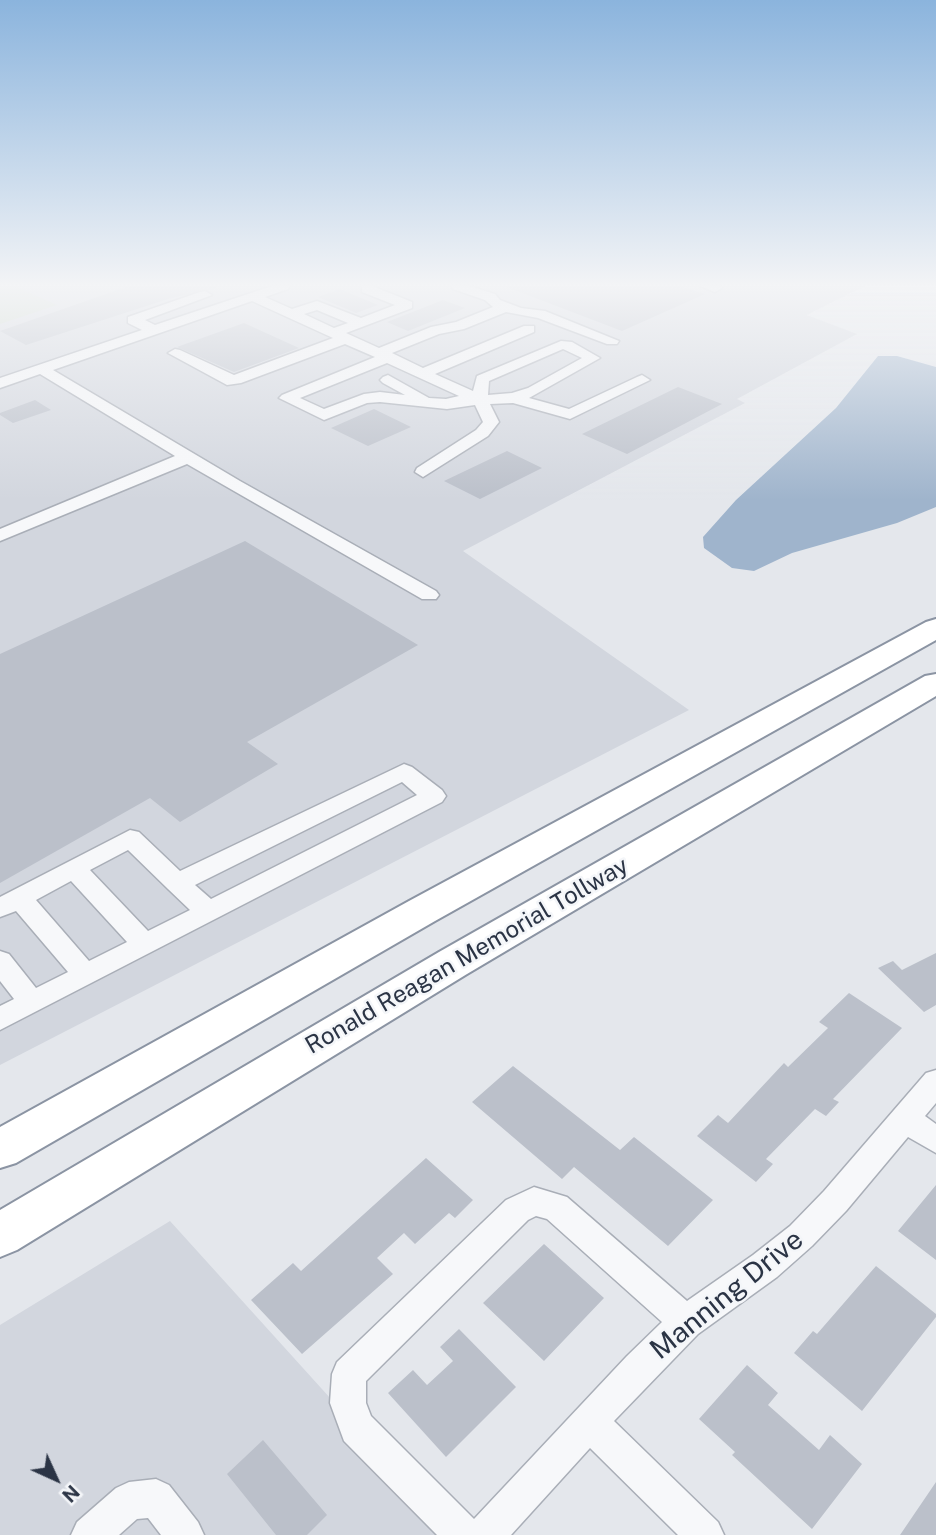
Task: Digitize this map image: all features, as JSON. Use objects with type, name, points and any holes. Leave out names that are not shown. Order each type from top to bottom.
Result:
[{"type":"highway","points":[[0,1149],[422,911],[936,628]]},
{"type":"highway","name":"Ronald Reagan Memorial Tollway","points":[[0,1235],[453,963],[936,683]]},
{"type":"street","points":[[0,383],[74,358]]},
{"type":"street","points":[[182,358],[227,380],[236,380],[295,358]]},
{"type":"street","points":[[380,358],[287,398],[324,415],[365,399],[380,397],[430,404],[514,398],[533,391],[592,358]]},
{"type":"street","points":[[388,358],[480,400]]},
{"type":"street","points":[[424,373],[461,358]]},
{"type":"street","points":[[424,472],[482,433],[491,422],[480,400],[482,379],[532,358]]},
{"type":"street","points":[[42,369],[188,457],[429,595]]},
{"type":"street","points":[[388,380],[430,404]]},
{"type":"street","points":[[514,398],[570,414],[642,380]]},
{"type":"street","points":[[0,536],[188,457]]},
{"type":"street","points":[[0,1019],[434,796],[404,772],[177,883]]},
{"type":"street","points":[[86,975],[10,903],[130,838],[208,912]]},
{"type":"street","points":[[74,869],[145,945]]},
{"type":"street","points":[[0,961],[33,1003]]},
{"type":"street","name":"Manning Drive","points":[[485,1535],[639,1368],[686,1322],[765,1266],[801,1236],[835,1202],[936,1082]]},
{"type":"street","points":[[903,1118],[936,1140]]},
{"type":"street","points":[[464,1535],[357,1428],[348,1403],[349,1374],[517,1210],[534,1201],[556,1207],[686,1322]]},
{"type":"street","points":[[590,1423],[705,1535]]},
{"type":"street","points":[[90,1535],[129,1501],[156,1499],[185,1535]]},
{"type":"shaded area","points":[[0,358],[813,358],[737,399],[745,403],[463,551],[689,710],[0,1065]]},
{"type":"shaded area","points":[[170,1221],[454,1535],[0,1535],[0,1325]]},
{"type":"water","points":[[877,358],[903,358],[936,367],[936,507],[897,523],[792,553],[754,571],[732,568],[704,548],[703,537],[736,500],[836,408]]},
{"type":"building","points":[[201,358],[273,358],[234,372]]},
{"type":"building","points":[[678,387],[722,404],[627,454],[582,434]]},
{"type":"building","points":[[35,400],[51,410],[13,423],[0,415],[0,413]]},
{"type":"building","points":[[374,409],[411,427],[368,446],[331,428]]},
{"type":"building","points":[[507,451],[542,468],[480,499],[444,481]]},
{"type":"building","points":[[245,541],[418,645],[247,742],[278,764],[180,822],[150,798],[0,883],[0,654]]},
{"type":"building","points":[[936,953],[936,1005],[924,1012],[878,968],[893,961],[902,970]]},
{"type":"building","points":[[849,993],[902,1028],[833,1099],[839,1102],[826,1116],[815,1109],[766,1159],[773,1164],[756,1182],[697,1136],[718,1115],[728,1123],[784,1063],[788,1067],[828,1028],[819,1022]]},
{"type":"building","points":[[513,1066],[620,1150],[634,1137],[713,1200],[668,1246],[574,1167],[562,1179],[472,1102]]},
{"type":"building","points":[[426,1158],[473,1200],[455,1218],[449,1213],[415,1244],[404,1233],[377,1258],[393,1274],[302,1354],[251,1300],[293,1263],[301,1271]]},
{"type":"building","points":[[936,1185],[936,1260],[898,1231]]},
{"type":"building","points":[[544,1244],[604,1298],[544,1361],[483,1303]]},
{"type":"building","points":[[876,1266],[936,1314],[936,1317],[862,1411],[794,1353],[813,1331],[817,1334]]},
{"type":"building","points":[[459,1329],[516,1387],[446,1457],[388,1393],[413,1370],[427,1385],[453,1361],[440,1347]]},
{"type":"building","points":[[747,1365],[778,1393],[768,1405],[819,1450],[830,1435],[862,1464],[812,1529],[732,1455],[735,1452],[699,1419]]},
{"type":"building","points":[[263,1440],[327,1515],[307,1535],[276,1535],[227,1474]]},
{"type":"building","points":[[936,1482],[936,1535],[900,1535]]}]
